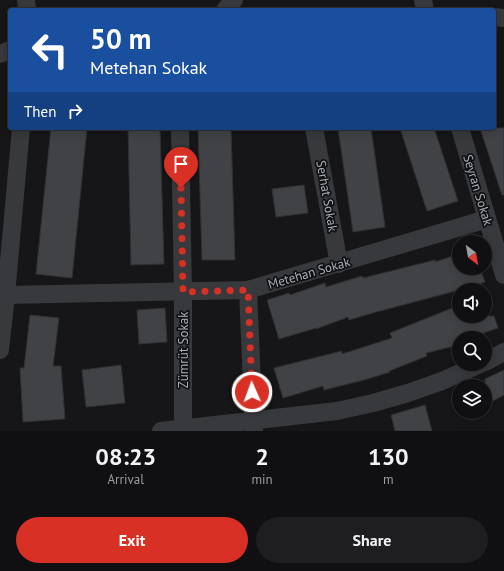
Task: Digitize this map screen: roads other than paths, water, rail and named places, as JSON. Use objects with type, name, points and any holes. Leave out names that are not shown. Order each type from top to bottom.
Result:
[{"type":"street","points":[[227,8],[234,0]]},
{"type":"street","points":[[0,350],[3,297],[21,130]]},
{"type":"street","name":"Zümrüt Sokak","points":[[180,130],[183,292],[183,429]]},
{"type":"street","name":"Serhat Sokak","points":[[314,130],[339,264]]},
{"type":"street","name":"Seyran Sokak","points":[[461,130],[504,275]]},
{"type":"street","name":"Metehan Sokak","points":[[3,297],[248,290],[487,219]]},
{"type":"street","points":[[248,290],[254,426]]},
{"type":"street","points":[[492,358],[504,352]]},
{"type":"street","points":[[160,431],[254,426],[337,411],[408,393],[464,371]]}]
